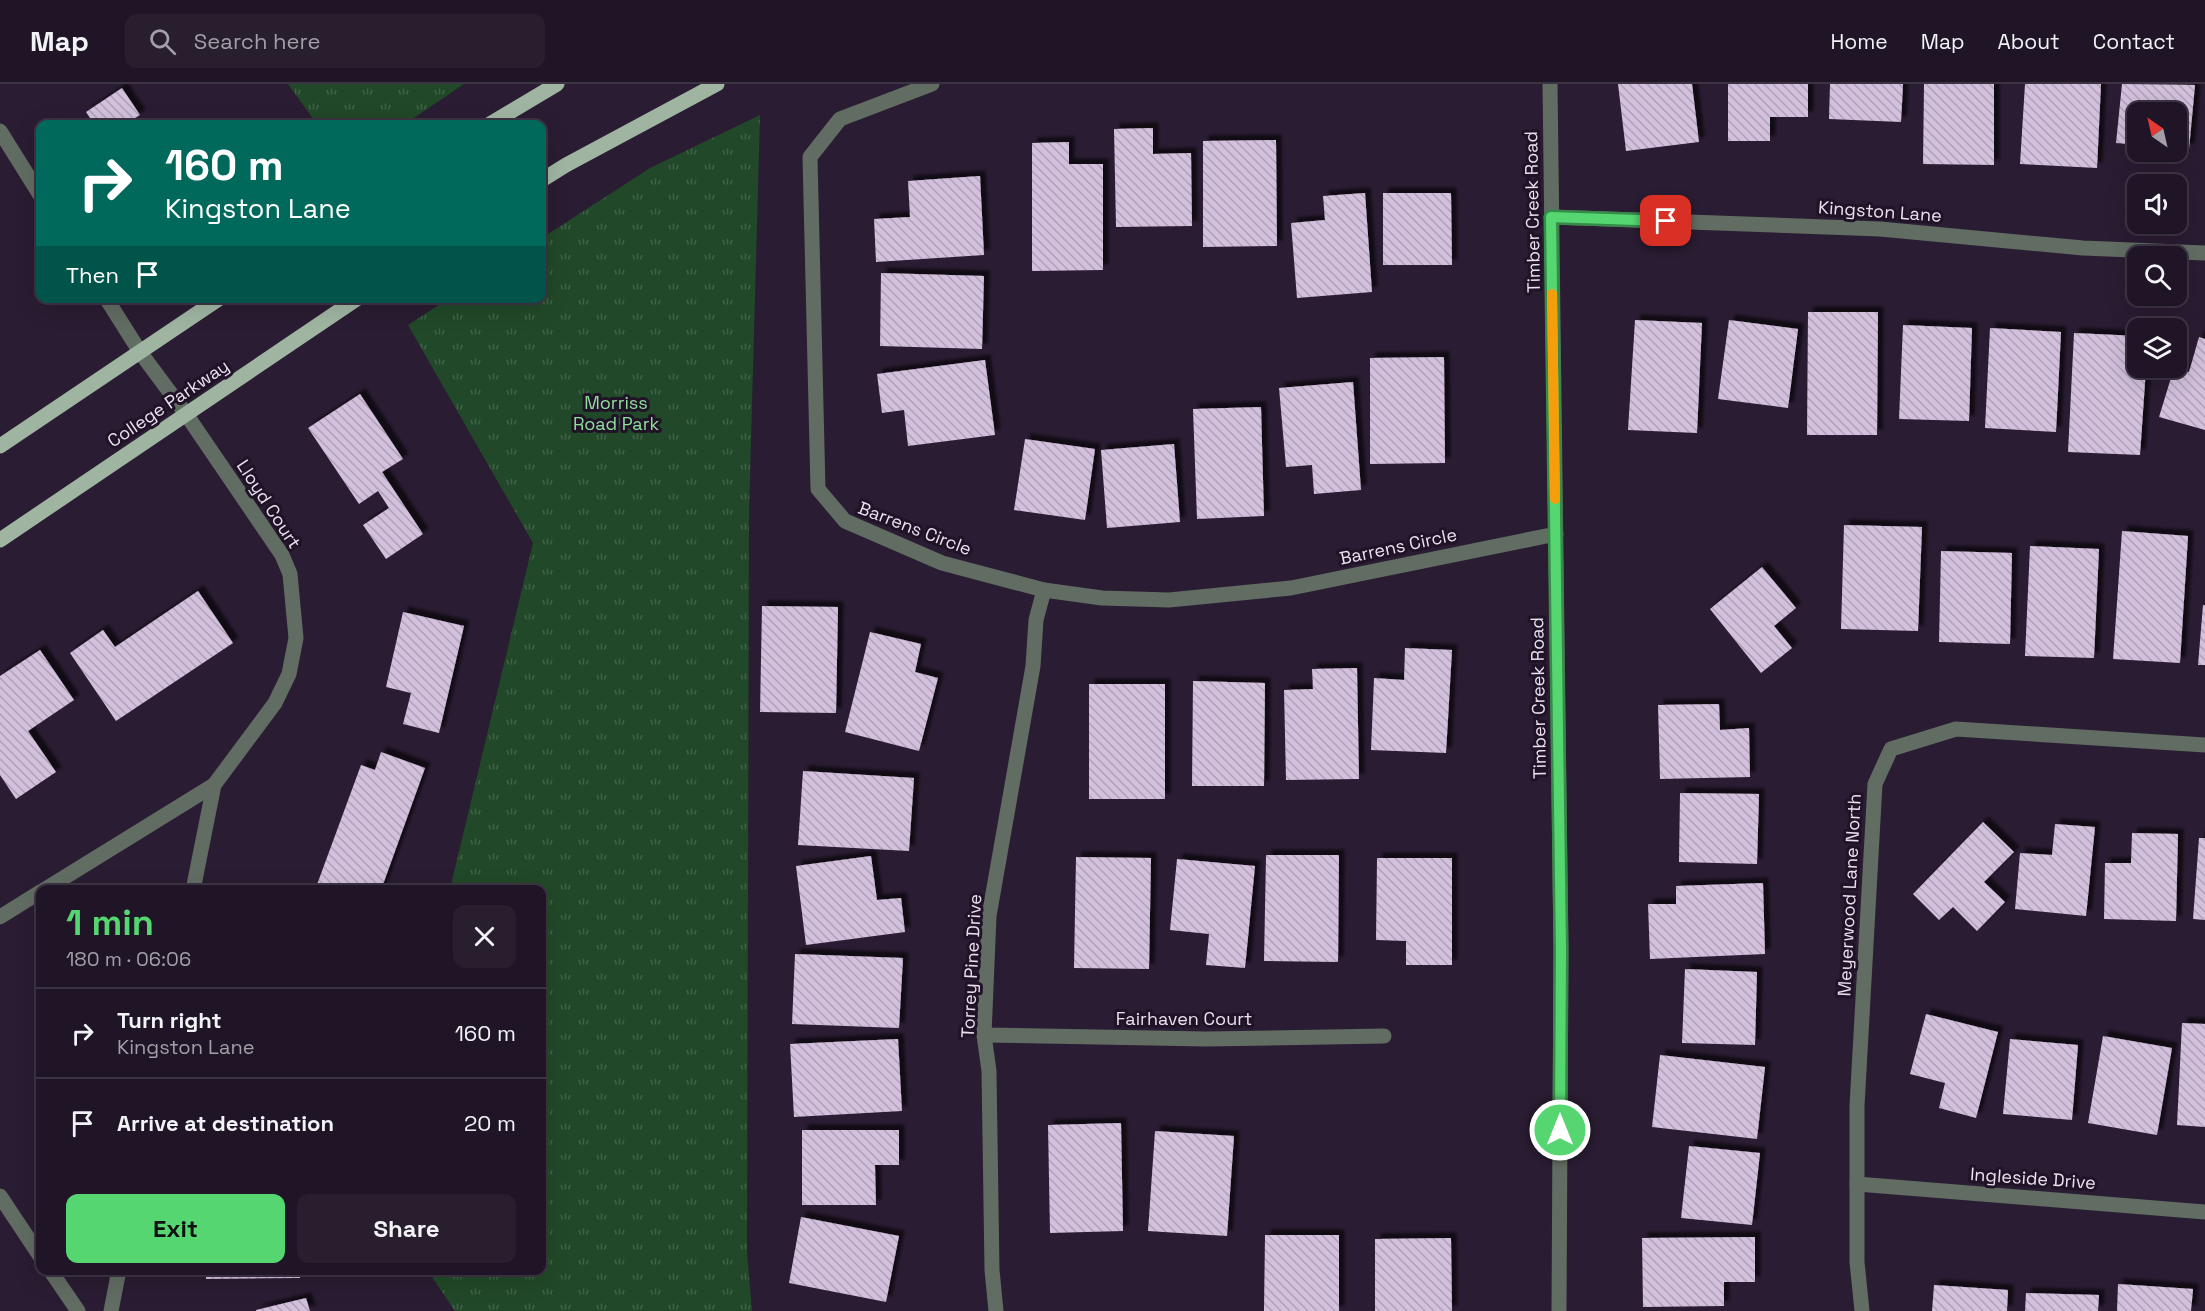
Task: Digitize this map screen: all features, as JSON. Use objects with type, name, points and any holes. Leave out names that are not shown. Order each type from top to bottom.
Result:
[{"type":"main road","points":[[497,120],[558,84]]},
{"type":"main road","points":[[546,178],[717,84]]},
{"type":"main road","points":[[0,446],[213,303]]},
{"type":"main road","name":"College Parkway","points":[[0,540],[351,303]]},
{"type":"street","name":"Barrens Circle","points":[[932,84],[840,119],[810,157],[818,489],[844,521],[942,563],[1044,590],[1102,598],[1169,600],[1291,588],[1556,534]]},
{"type":"street","name":"Timber Creek Road","points":[[1550,84],[1561,949],[1559,1311]]},
{"type":"street","points":[[0,131],[36,189]]},
{"type":"street","name":"Kingston Lane","points":[[1551,217],[1880,229],[2083,248],[2205,253]]},
{"type":"street","name":"Lloyd Court","points":[[52,885],[214,785],[275,703],[289,674],[296,638],[290,574],[282,555],[186,414],[140,352],[109,303]]},
{"type":"street","name":"Torrey Pine Drive","points":[[996,1311],[992,1270],[989,1071],[984,1035],[989,916],[1033,666],[1036,620],[1044,590]]},
{"type":"street","name":"Meyerwood Lane North","points":[[1862,1311],[1857,1262],[1857,1106],[1875,784],[1891,749],[1956,729],[2205,745]]},
{"type":"street","name":"Lloyd Court","points":[[194,885],[214,785]]},
{"type":"street","points":[[0,917],[36,894]]},
{"type":"street","name":"Fairhaven Court","points":[[984,1035],[1206,1039],[1384,1036]]},
{"type":"street","name":"Ingleside Drive","points":[[1857,1184],[2205,1212]]},
{"type":"street","points":[[0,1196],[36,1250]]},
{"type":"street","points":[[53,1275],[78,1311]]},
{"type":"street","points":[[111,1311],[118,1275]]},
{"type":"green space","points":[[288,84],[464,84],[411,120],[314,120]]},
{"type":"green space","name":"Morriss Road Park","points":[[760,115],[749,514],[747,1253],[752,1311],[455,1311],[431,1275],[546,1275],[546,885],[451,885],[533,543],[408,325],[442,303],[546,303],[546,235],[650,168]]},
{"type":"building","points":[[1618,84],[1692,84],[1699,142],[1626,151]]},
{"type":"building","points":[[1728,84],[1808,84],[1808,117],[1770,117],[1770,141],[1728,141]]},
{"type":"building","points":[[1830,84],[1903,84],[1901,122],[1829,119]]},
{"type":"building","points":[[1924,84],[1994,84],[1994,165],[1923,164]]},
{"type":"building","points":[[2025,84],[2101,84],[2097,168],[2020,164]]},
{"type":"building","points":[[2122,84],[2195,85],[2189,149],[2187,149],[2187,102],[2127,102],[2127,144],[2116,143]]},
{"type":"building","points":[[122,88],[140,115],[132,120],[91,120],[86,112]]},
{"type":"building","points":[[1153,128],[1153,154],[1191,153],[1192,226],[1116,227],[1114,129]]},
{"type":"building","points":[[1276,140],[1277,246],[1203,247],[1203,141]]},
{"type":"building","points":[[1069,142],[1069,164],[1103,164],[1103,270],[1032,271],[1032,143]]},
{"type":"building","points":[[980,176],[984,255],[876,262],[874,219],[910,217],[908,181]]},
{"type":"building","points":[[1365,193],[1372,292],[1297,298],[1291,223],[1325,220],[1323,196]]},
{"type":"building","points":[[1383,193],[1451,193],[1452,265],[1383,265]]},
{"type":"building","points":[[881,273],[984,276],[982,349],[880,346]]},
{"type":"building","points":[[1808,312],[1878,312],[1877,435],[1807,435]]},
{"type":"building","points":[[1635,320],[1702,323],[1697,433],[1628,430]]},
{"type":"building","points":[[1729,320],[1798,329],[1788,408],[1718,399]]},
{"type":"building","points":[[1903,325],[1972,328],[1969,421],[1899,419]]},
{"type":"building","points":[[1990,328],[2061,332],[2056,432],[1985,428]]},
{"type":"building","points":[[2074,333],[2127,335],[2127,378],[2145,378],[2140,455],[2068,452]]},
{"type":"building","points":[[2199,337],[2205,339],[2205,430],[2159,417],[2171,378],[2187,378],[2187,371],[2189,372]]},
{"type":"building","points":[[1444,357],[1445,463],[1370,464],[1370,358]]},
{"type":"building","points":[[985,360],[995,435],[908,446],[904,410],[882,413],[877,374]]},
{"type":"building","points":[[1353,382],[1361,490],[1314,494],[1312,465],[1286,467],[1279,388]]},
{"type":"building","points":[[360,394],[403,459],[382,472],[423,534],[386,559],[363,525],[389,508],[378,491],[359,504],[308,428]]},
{"type":"building","points":[[1261,407],[1264,516],[1197,519],[1193,409]]},
{"type":"building","points":[[1025,439],[1095,449],[1085,520],[1014,510]]},
{"type":"building","points":[[1174,444],[1180,522],[1107,528],[1101,450]]},
{"type":"building","points":[[1844,525],[1922,527],[1918,631],[1841,629]]},
{"type":"building","points":[[2122,531],[2188,536],[2180,663],[2113,659]]},
{"type":"building","points":[[2030,546],[2099,549],[2094,658],[2025,656]]},
{"type":"building","points":[[1941,551],[2012,553],[2010,644],[1939,642]]},
{"type":"building","points":[[1762,567],[1796,608],[1774,626],[1792,648],[1761,673],[1710,609]]},
{"type":"building","points":[[198,591],[233,643],[116,721],[70,653],[103,630],[115,647]]},
{"type":"building","points":[[2203,605],[2205,605],[2205,665],[2198,665]]},
{"type":"building","points":[[762,606],[838,607],[836,713],[760,712]]},
{"type":"building","points":[[403,612],[464,626],[439,733],[403,724],[411,693],[386,687]]},
{"type":"building","points":[[870,632],[921,644],[915,672],[938,678],[919,751],[845,732]]},
{"type":"building","points":[[1405,648],[1452,650],[1446,753],[1371,750],[1374,678],[1404,680]]},
{"type":"building","points":[[40,650],[74,700],[28,731],[56,772],[16,799],[0,775],[0,676]]},
{"type":"building","points":[[1357,668],[1359,779],[1286,780],[1284,690],[1313,689],[1312,669]]},
{"type":"building","points":[[1193,681],[1265,683],[1264,786],[1192,786]]},
{"type":"building","points":[[1089,684],[1165,684],[1165,799],[1089,799]]},
{"type":"building","points":[[1719,704],[1720,730],[1749,728],[1750,777],[1660,779],[1658,705]]},
{"type":"building","points":[[381,752],[425,768],[383,885],[317,885],[361,765],[375,770]]},
{"type":"building","points":[[803,771],[914,778],[909,851],[798,845]]},
{"type":"building","points":[[1680,793],[1759,794],[1757,864],[1679,862]]},
{"type":"building","points":[[1983,822],[2014,852],[1984,882],[2005,902],[1977,931],[1953,907],[1939,920],[1913,894]]},
{"type":"building","points":[[2055,824],[2095,827],[2086,916],[2015,909],[2020,853],[2052,855]]},
{"type":"building","points":[[2132,833],[2178,834],[2176,921],[2104,919],[2105,863],[2131,863]]},
{"type":"building","points":[[2199,838],[2205,838],[2205,920],[2193,919]]},
{"type":"building","points":[[1266,855],[1339,855],[1338,962],[1264,961]]},
{"type":"building","points":[[871,856],[877,900],[901,898],[905,932],[806,945],[796,866]]},
{"type":"building","points":[[1076,857],[1151,858],[1149,969],[1074,968]]},
{"type":"building","points":[[1377,858],[1452,858],[1452,965],[1406,965],[1406,941],[1376,940]]},
{"type":"building","points":[[1177,859],[1255,866],[1245,968],[1206,965],[1209,934],[1170,930]]},
{"type":"building","points":[[1763,883],[1765,954],[1650,959],[1648,904],[1676,904],[1676,886]]},
{"type":"building","points":[[795,954],[903,958],[899,1028],[792,1024]]},
{"type":"building","points":[[1685,969],[1757,972],[1755,1045],[1682,1043]]},
{"type":"building","points":[[1926,1014],[1998,1032],[1976,1118],[1939,1108],[1945,1083],[1910,1074]]},
{"type":"building","points":[[2182,1023],[2205,1024],[2205,1127],[2177,1125]]},
{"type":"building","points":[[2103,1036],[2172,1048],[2157,1135],[2088,1123]]},
{"type":"building","points":[[898,1039],[902,1111],[794,1117],[790,1044]]},
{"type":"building","points":[[2010,1039],[2078,1045],[2072,1120],[2003,1114]]},
{"type":"building","points":[[1660,1055],[1765,1067],[1757,1139],[1652,1127]]},
{"type":"building","points":[[1121,1123],[1123,1231],[1050,1233],[1048,1125]]},
{"type":"building","points":[[802,1130],[899,1130],[899,1165],[875,1165],[876,1205],[802,1205]]},
{"type":"building","points":[[1155,1131],[1234,1136],[1227,1236],[1148,1231]]},
{"type":"building","points":[[1689,1146],[1760,1153],[1752,1225],[1681,1218]]},
{"type":"building","points":[[801,1217],[899,1236],[886,1302],[789,1283]]},
{"type":"building","points":[[1265,1235],[1339,1235],[1339,1311],[1264,1311]]},
{"type":"building","points":[[1755,1237],[1755,1282],[1724,1282],[1724,1306],[1643,1307],[1642,1238]]},
{"type":"building","points":[[1451,1238],[1452,1311],[1375,1311],[1375,1239]]},
{"type":"building","points":[[206,1275],[300,1275],[300,1278],[206,1279]]},
{"type":"building","points":[[2118,1284],[2193,1289],[2191,1311],[2117,1311]]},
{"type":"building","points":[[1934,1285],[2008,1290],[2007,1311],[1932,1311]]},
{"type":"building","points":[[2026,1293],[2099,1295],[2098,1311],[2025,1311]]},
{"type":"building","points":[[306,1298],[310,1311],[256,1311],[256,1310]]},
{"type":"slow traffic","points":[[1552,294],[1555,499]]},
{"type":"route","points":[[1560,1130],[1561,949],[1551,217],[1666,221]]}]
